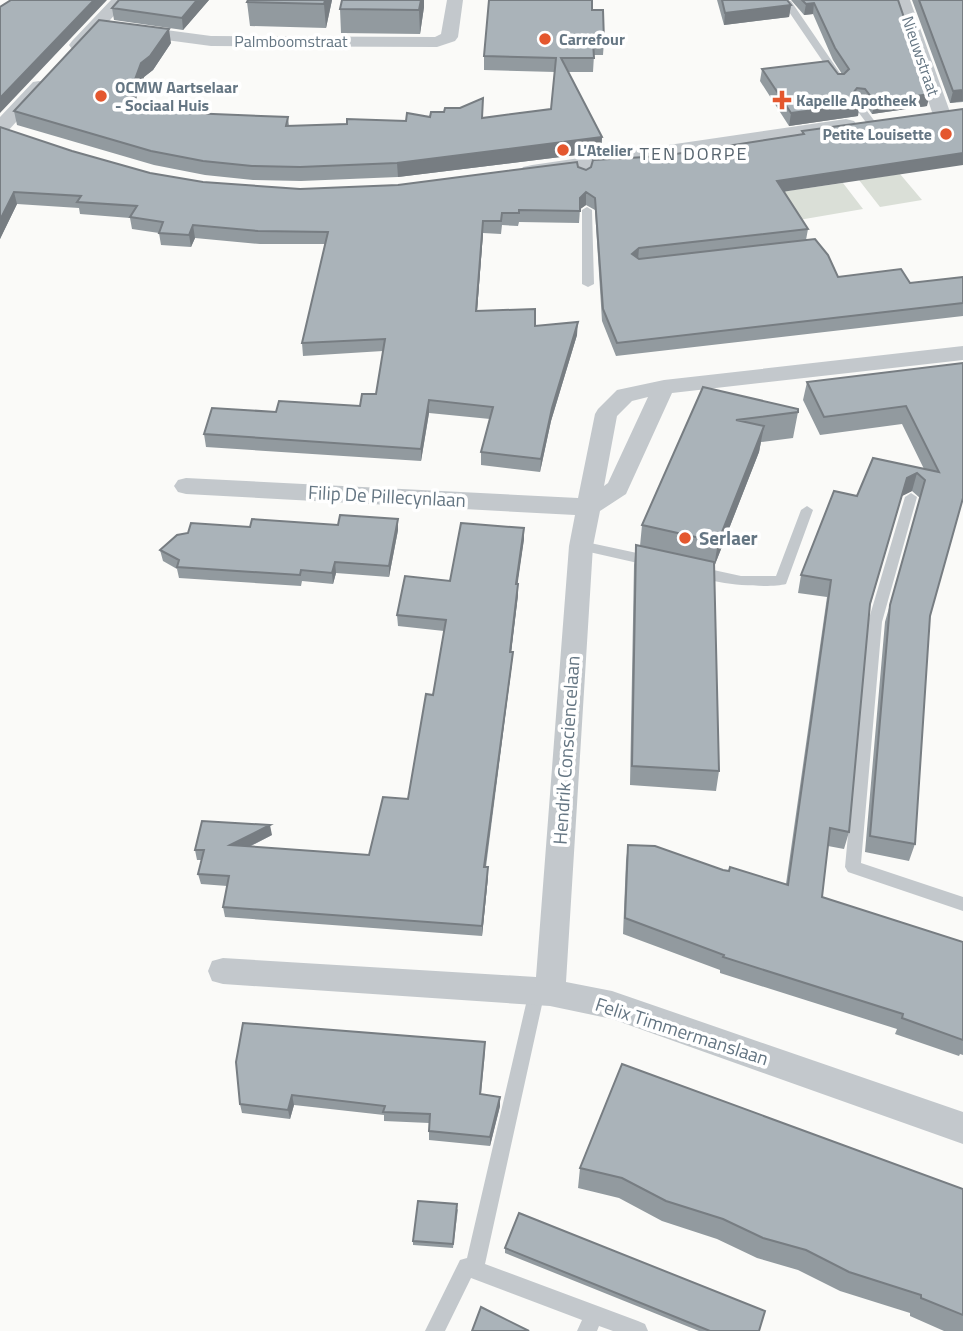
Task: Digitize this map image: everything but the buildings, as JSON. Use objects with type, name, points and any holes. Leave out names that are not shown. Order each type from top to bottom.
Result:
[{"type":"street","points":[[24,136],[0,129],[120,0]]},
{"type":"street","name":"Palmboomstraat","points":[[97,25],[211,41],[437,42],[449,37],[455,0]]},
{"type":"street","name":"Nieuwstraat","points":[[902,0],[940,113]]},
{"type":"street","points":[[506,175],[584,171],[873,116]]},
{"type":"street","name":"Hendrik Consciencelaan","points":[[544,992],[581,546],[606,414],[625,395],[664,387],[963,353]]},
{"type":"street","points":[[588,507],[618,488],[664,387]]},
{"type":"street","name":"Filip De Pillecynlaan","points":[[186,486],[588,507]]},
{"type":"street","name":"Felix Timmermanslaan","points":[[223,971],[544,992],[612,1004],[963,1128]]},
{"type":"lane","points":[[764,5],[788,3],[839,80]]},
{"type":"lane","points":[[587,210],[589,284]]},
{"type":"lane","points":[[911,497],[875,622],[853,867],[963,904]]},
{"type":"lane","points":[[688,569],[741,581],[781,581],[807,510]]},
{"type":"lane","points":[[581,546],[661,563]]},
{"type":"lane","points":[[474,1270],[544,992]]},
{"type":"lane","points":[[435,1331],[467,1268],[591,1323],[638,1331]]},
{"type":"shaded area","points":[[900,174],[922,200],[880,207],[859,180]]},
{"type":"shaded area","points":[[843,183],[863,209],[793,221],[773,193]]},
{"type":"place","name":"Carrefour","points":[[545,39]]},
{"type":"place","name":"OCMW Aartselaar - Sociaal Huis","points":[[101,96]]},
{"type":"place","name":"Kapelle Apotheek","points":[[782,100]]},
{"type":"place","name":"Petite Louisette","points":[[946,134]]},
{"type":"place","name":"L'Atelier","points":[[563,150]]},
{"type":"place","name":"Serlaer","points":[[685,538]]},
{"type":"district","name":"TEN DORPE","points":[[694,154]]}]
